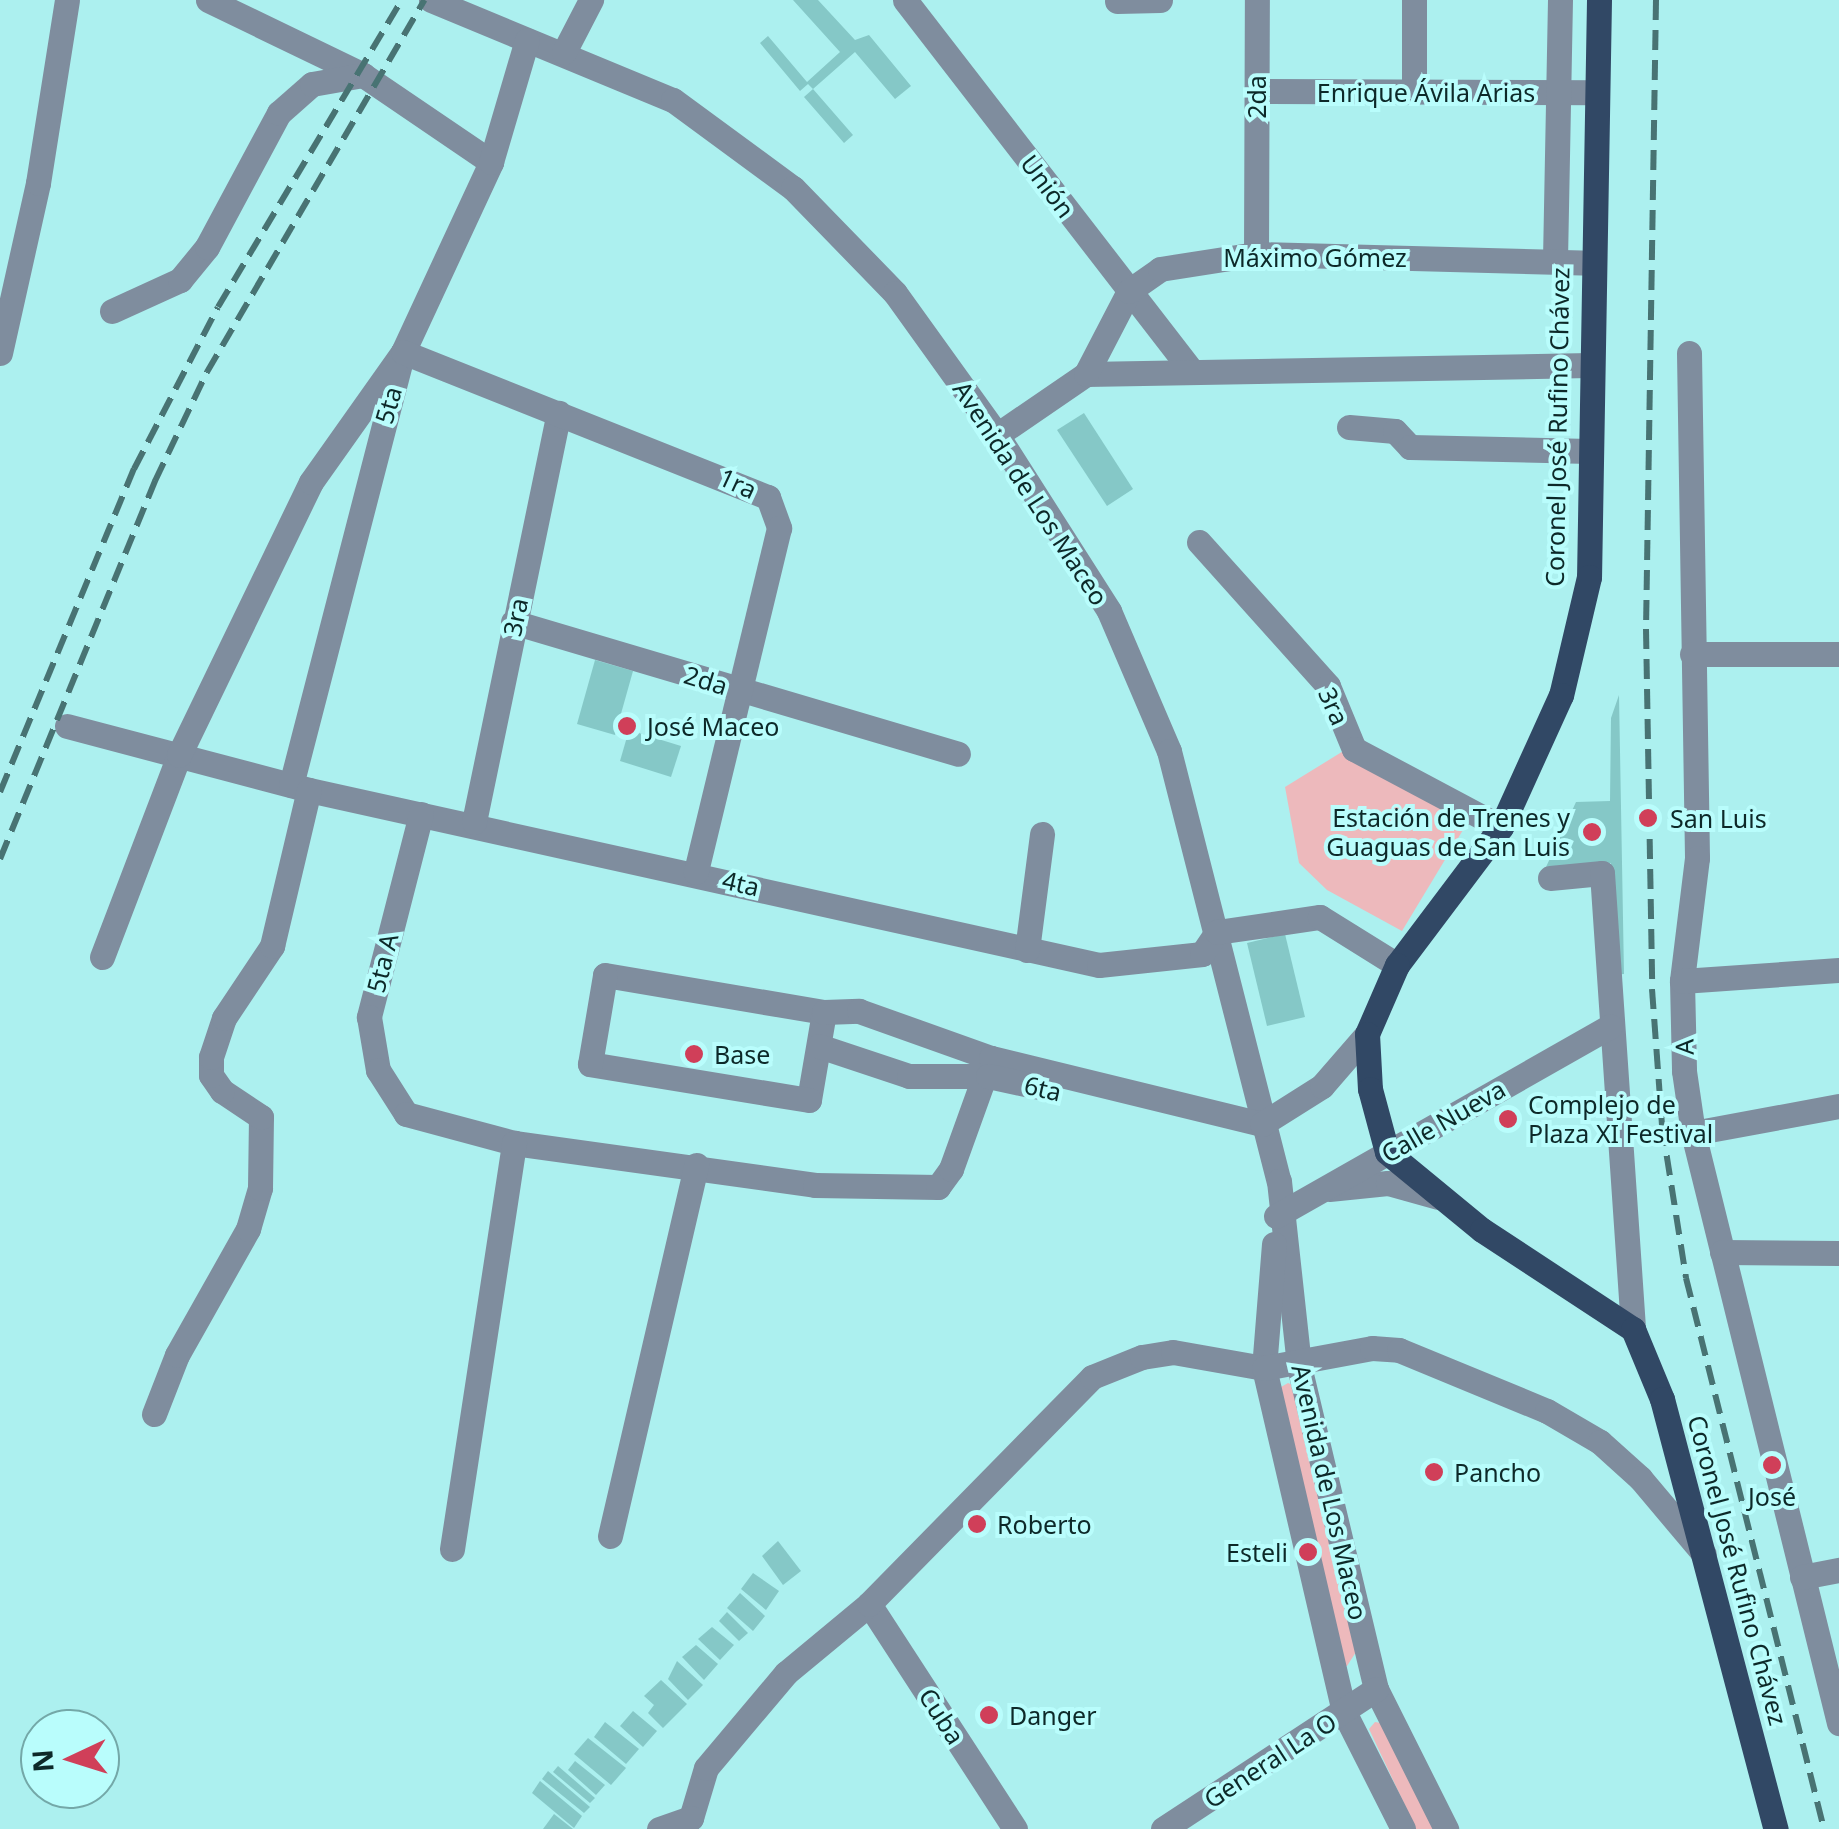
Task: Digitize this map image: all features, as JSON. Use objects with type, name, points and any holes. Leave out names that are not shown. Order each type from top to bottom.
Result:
[{"type":"main road","name":"Coronel José Rufino Chávez","points":[[1366,1034],[1397,965],[1501,827],[1561,695],[1589,577],[1591,263],[1600,0]]},
{"type":"main road","points":[[1366,1034],[1375,1118],[1388,1152],[1438,1197],[1633,1329]]},
{"type":"main road","name":"Coronel José Rufino Chávez","points":[[1633,1329],[1662,1399],[1776,1829]]},
{"type":"street","points":[[0,352],[38,183],[67,0]]},
{"type":"street","points":[[208,0],[363,76],[491,162]]},
{"type":"street","name":"Avenida de Los Maceo","points":[[431,0],[672,100],[793,188],[895,293],[997,434],[1117,629],[1170,751],[1217,932],[1265,1132],[1280,1214],[1299,1366],[1376,1690],[1446,1829]]},
{"type":"street","points":[[564,52],[591,0]]},
{"type":"street","name":"Unión","points":[[905,0],[1192,371]]},
{"type":"street","points":[[1116,1],[1160,0]]},
{"type":"street","name":"2da","points":[[1256,0],[1256,254]]},
{"type":"street","points":[[1414,0],[1414,90]]},
{"type":"street","points":[[1555,260],[1560,0]]},
{"type":"street","name":"5ta","points":[[154,1414],[177,1355],[248,1229],[264,1158],[261,1118],[222,1091],[211,1075],[211,1057],[224,1018],[272,946],[300,787],[403,352],[491,162],[527,40]]},
{"type":"street","points":[[112,311],[180,280],[207,247],[278,113],[312,84],[363,76]]},
{"type":"street","name":"Enrique Ávila Arias","points":[[1256,91],[1596,92]]},
{"type":"street","name":"Máximo Gómez","points":[[1128,292],[1160,269],[1256,254],[1591,263]]},
{"type":"street","points":[[997,434],[1086,374],[1128,292]]},
{"type":"street","points":[[102,957],[180,756],[312,482],[403,352]]},
{"type":"street","name":"1ra","points":[[403,352],[768,497],[779,528],[696,872]]},
{"type":"street","name":"A","points":[[1689,353],[1697,858],[1682,981],[1693,1133],[1839,1723]]},
{"type":"street","points":[[1086,374],[1590,365]]},
{"type":"street","name":"3ra","points":[[474,822],[559,412]]},
{"type":"street","points":[[1350,427],[1395,431],[1410,447],[1590,451]]},
{"type":"street","name":"3ra","points":[[1199,542],[1328,686],[1354,749],[1501,827]]},
{"type":"street","name":"2da","points":[[513,622],[958,754]]},
{"type":"street","points":[[1692,654],[1839,654]]},
{"type":"street","name":"4ta","points":[[67,726],[300,787],[474,822],[1099,965],[1202,954],[1217,932],[1320,917],[1397,965]]},
{"type":"street","name":"5ta A","points":[[420,814],[369,1017],[378,1070],[406,1114],[514,1143],[696,1165],[815,1185],[938,1188],[990,1067]]},
{"type":"street","points":[[1027,950],[1042,834]]},
{"type":"street","name":"Coronel José Rufino Chávez","points":[[1550,878],[1602,873],[1633,1329]]},
{"type":"street","points":[[1682,981],[1839,970]]},
{"type":"street","name":"6ta","points":[[990,1067],[909,1076],[819,1046],[809,1100],[590,1064],[605,975],[824,1012],[859,1011],[990,1067],[1265,1132]]},
{"type":"street","points":[[819,1046],[824,1012]]},
{"type":"street","name":"Calle Nueva","points":[[1280,1214],[1610,1026]]},
{"type":"street","points":[[1265,1132],[1322,1086],[1366,1034]]},
{"type":"street","points":[[1693,1133],[1839,1106]]},
{"type":"street","points":[[452,1549],[514,1143]]},
{"type":"street","points":[[610,1536],[696,1165]]},
{"type":"street","points":[[1320,1190],[1388,1183],[1438,1197]]},
{"type":"street","name":"Avenida de Los Maceo","points":[[1280,1214],[1264,1368],[1344,1712],[1403,1829]]},
{"type":"street","points":[[1722,1252],[1839,1253]]},
{"type":"street","points":[[660,1829],[695,1823],[706,1768],[733,1733],[836,1626],[869,1604],[1092,1376],[1173,1352],[1264,1368],[1299,1366],[1372,1348],[1399,1350],[1547,1411],[1600,1442],[1640,1478],[1704,1554]]},
{"type":"street","points":[[1802,1577],[1839,1570]]},
{"type":"street","name":"Cuba","points":[[869,1604],[1015,1829]]},
{"type":"street","name":"General La O","points":[[1164,1829],[1376,1690]]},
{"type":"shaded area","points":[[1345,750],[1469,820],[1402,931],[1327,890],[1299,863],[1285,787]]},
{"type":"shaded area","points":[[1288,1383],[1295,1386],[1356,1652],[1347,1666],[1341,1666],[1281,1387]]},
{"type":"shaded area","points":[[1375,1722],[1381,1723],[1435,1829],[1416,1829],[1369,1729]]},
{"type":"building","points":[[793,0],[818,0],[855,40],[869,35],[911,86],[895,99],[855,52],[813,89],[808,84],[800,91],[760,43],[768,36],[807,82],[840,52]]},
{"type":"building","points":[[813,89],[853,135],[844,143],[804,97]]},
{"type":"building","points":[[1084,413],[1133,489],[1107,506],[1057,430]]},
{"type":"building","points":[[595,660],[633,671],[615,735],[577,724]]},
{"type":"building","name":"Estación de Trenes y Guaguas de San Luis","points":[[1619,695],[1624,974],[1613,975],[1611,863],[1546,867],[1576,802],[1610,801],[1611,718]]},
{"type":"building","points":[[629,730],[681,746],[671,777],[620,761]]},
{"type":"building","points":[[1285,934],[1305,1017],[1267,1026],[1247,943]]},
{"type":"building","points":[[778,1541],[801,1571],[783,1585],[762,1556]]},
{"type":"building","points":[[753,1573],[779,1591],[766,1610],[741,1589]]},
{"type":"building","points":[[740,1593],[765,1616],[753,1631],[727,1608]]},
{"type":"building","points":[[727,1612],[748,1633],[739,1641],[719,1621]]},
{"type":"building","points":[[712,1627],[734,1645],[720,1660],[698,1639]]},
{"type":"building","points":[[696,1645],[718,1664],[704,1680],[682,1657]]},
{"type":"building","points":[[677,1661],[703,1685],[688,1700],[668,1679]]},
{"type":"building","points":[[661,1680],[687,1704],[663,1728],[648,1713],[654,1705],[644,1696]]},
{"type":"building","points":[[633,1711],[657,1731],[643,1747],[620,1726]]},
{"type":"building","points":[[605,1722],[639,1749],[626,1764],[594,1737]]},
{"type":"building","points":[[588,1738],[626,1768],[611,1785],[574,1754]]},
{"type":"building","points":[[575,1761],[605,1785],[596,1795],[568,1770]]},
{"type":"building","points":[[558,1766],[595,1798],[590,1803],[553,1772]]},
{"type":"building","points":[[548,1771],[590,1807],[584,1813],[542,1779]]},
{"type":"building","points":[[540,1781],[582,1816],[574,1828],[532,1793]]},
{"type":"building","points":[[554,1814],[573,1829],[543,1829]]},
{"type":"railway","points":[[0,792],[134,469],[218,307],[402,0]]},
{"type":"railway","points":[[0,859],[155,481],[207,372],[424,0]]},
{"type":"railway","points":[[1656,0],[1646,629],[1652,989],[1662,1126],[1686,1278],[1824,1829]]},
{"type":"place","name":"José Maceo","points":[[627,726]]},
{"type":"place","name":"San Luis","points":[[1648,818]]},
{"type":"place","name":"Estación de Trenes y Guaguas de San Luis","points":[[1592,832]]},
{"type":"place","name":"Base","points":[[694,1054]]},
{"type":"place","name":"Complejo de Plaza XI Festival","points":[[1508,1119]]},
{"type":"place","name":"José","points":[[1772,1465]]},
{"type":"place","name":"Pancho","points":[[1434,1472]]},
{"type":"place","name":"Roberto","points":[[977,1524]]},
{"type":"place","name":"Esteli","points":[[1308,1552]]},
{"type":"place","name":"Danger","points":[[989,1715]]}]
